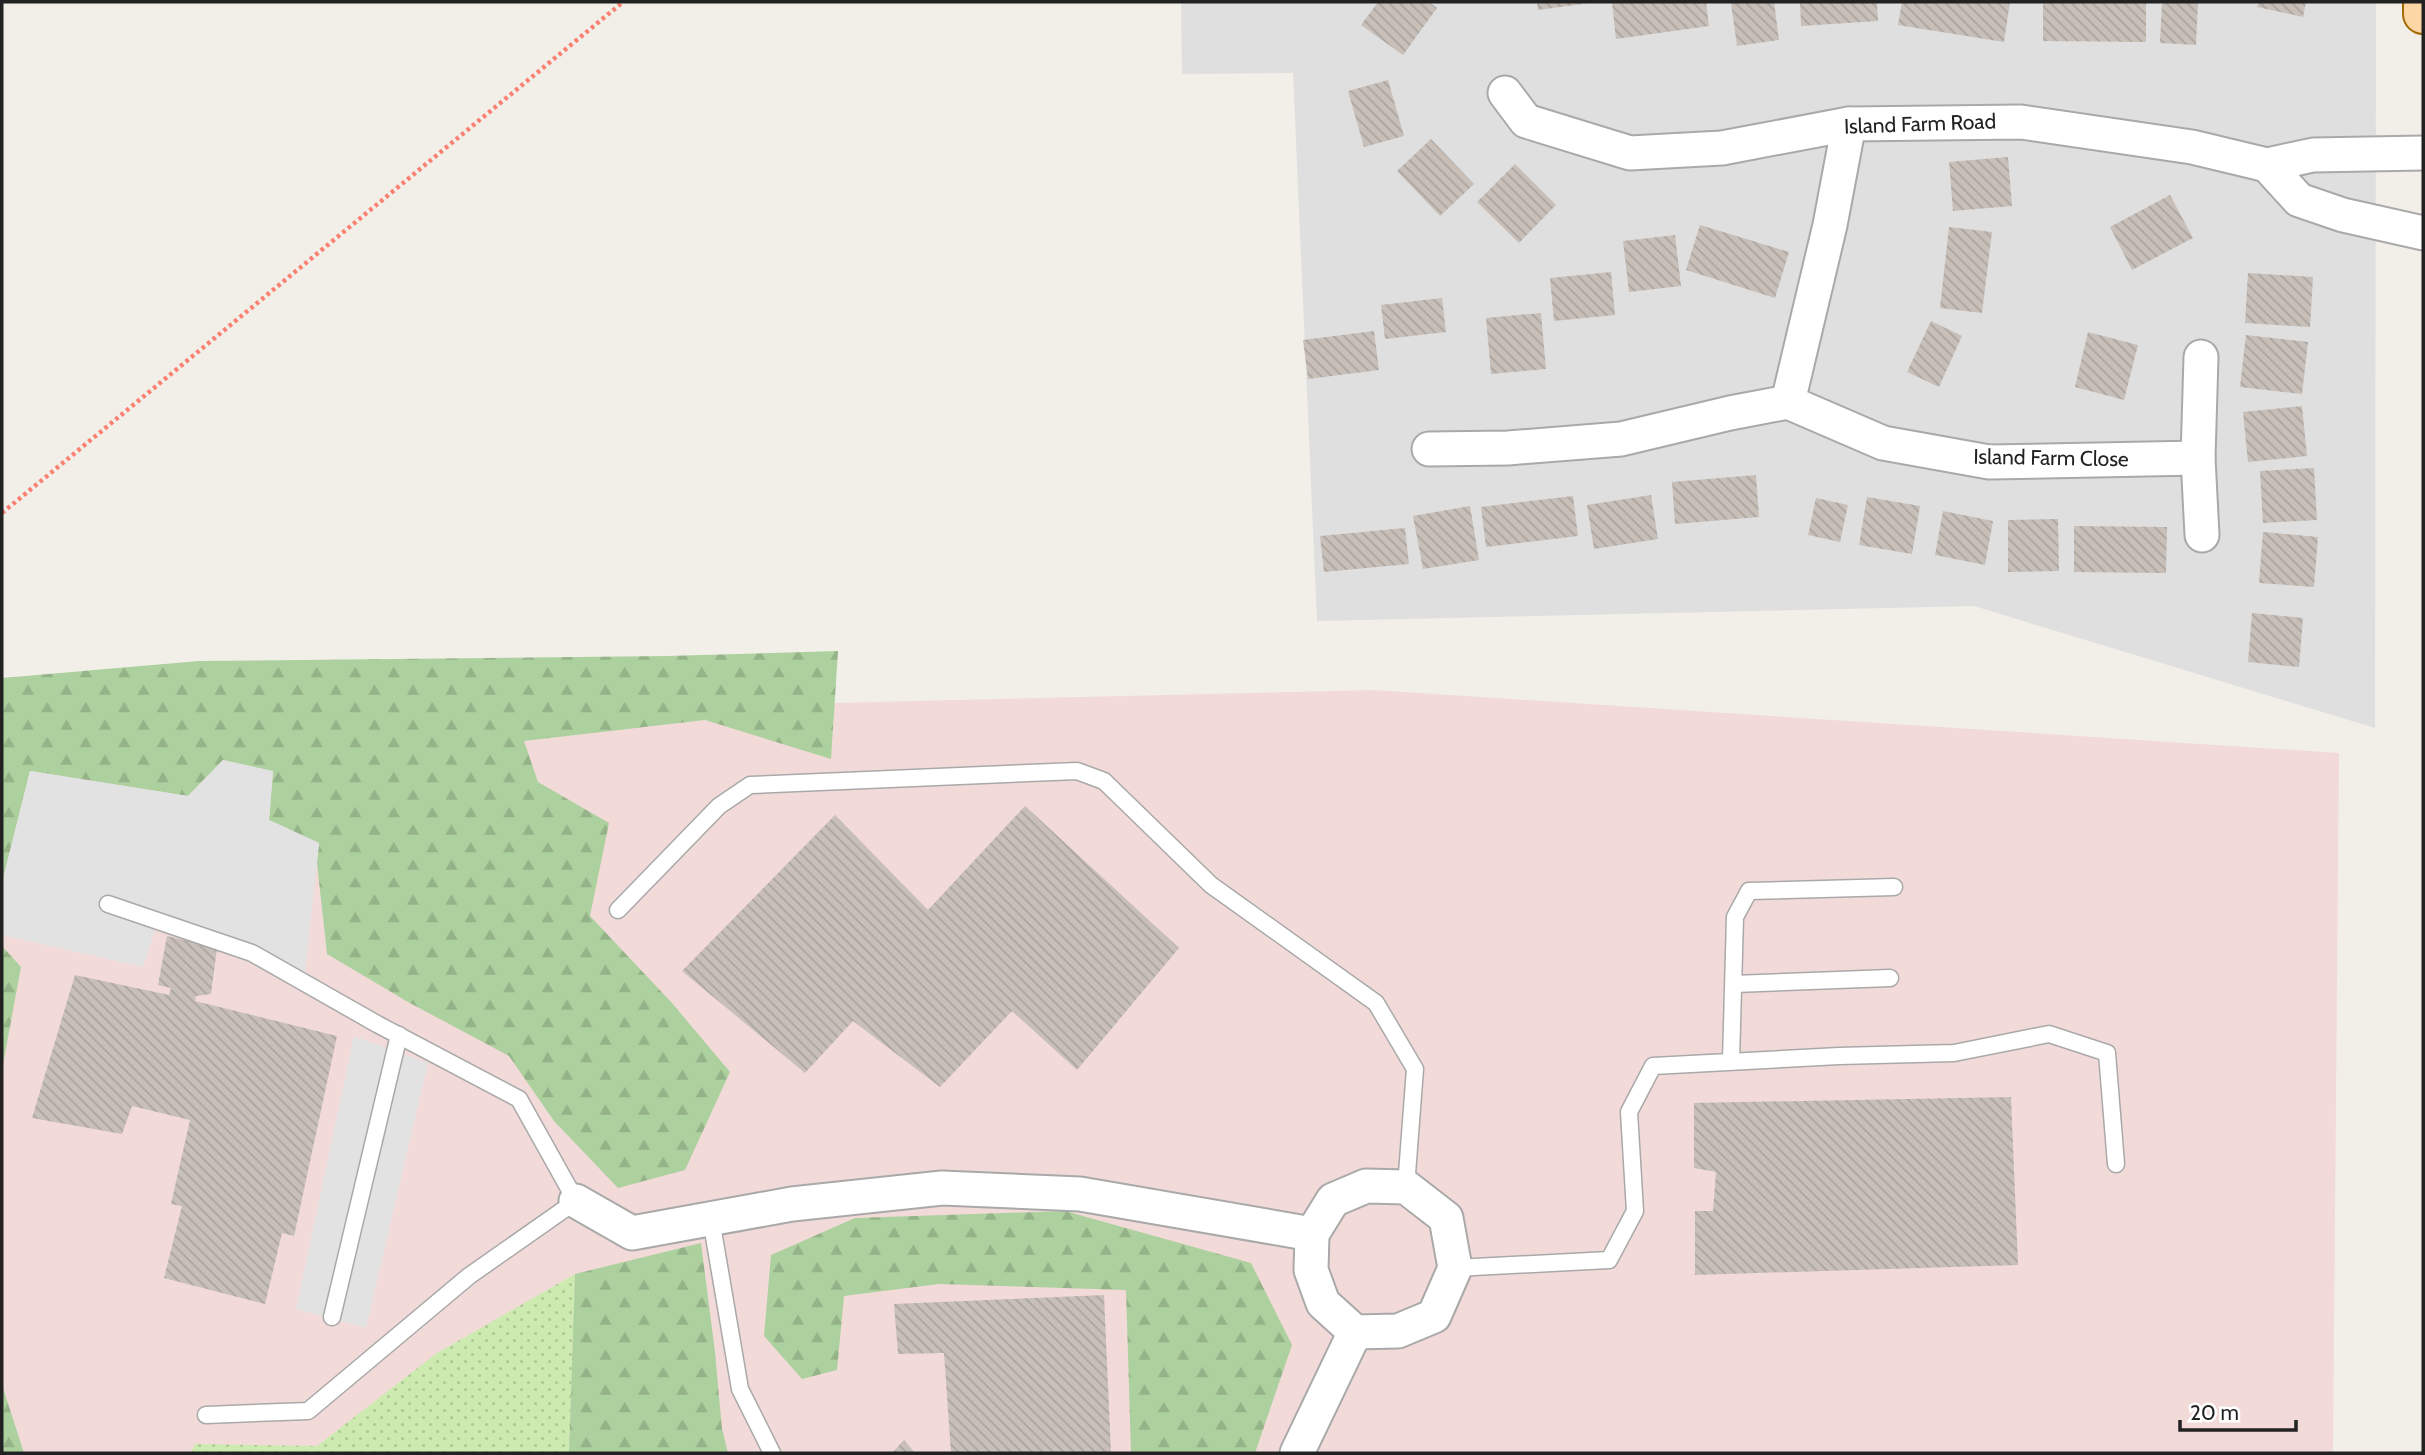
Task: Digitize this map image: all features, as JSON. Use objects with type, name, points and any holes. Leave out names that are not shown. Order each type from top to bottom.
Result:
[{"type":"main road","points":[[2423,2],[2423,14]]},
{"type":"street","name":"Island Farm Road","points":[[1505,93],[1526,121],[1630,153],[1722,148],[1849,124],[2021,122],[2192,147],[2267,165],[2313,155],[2423,153]]},
{"type":"street","points":[[1429,449],[1508,448],[1621,439],[1788,402],[1830,225],[1849,124]]},
{"type":"street","points":[[2267,165],[2299,200],[2343,215],[2423,233]]},
{"type":"street","points":[[2201,357],[2198,458],[2202,535]]},
{"type":"street","name":"Island Farm Close","points":[[1788,402],[1883,443],[1989,462],[2198,458]]},
{"type":"street","points":[[1366,1186],[1406,1187],[1446,1218],[1455,1268],[1434,1316],[1398,1331],[1355,1332],[1322,1303],[1311,1270],[1312,1234],[1333,1200],[1366,1186]]},
{"type":"street","points":[[576,1201],[632,1233],[792,1204],[942,1188],[1080,1194],[1312,1234]]},
{"type":"street","points":[[1297,1453],[1355,1332]]},
{"type":"lane","points":[[618,910],[719,806],[750,785],[1077,771],[1104,781],[1210,885],[1376,1003],[1415,1069],[1406,1187]]},
{"type":"lane","points":[[1731,1062],[1734,917],[1749,891],[1894,887]]},
{"type":"lane","points":[[108,904],[252,953],[519,1099],[576,1201],[468,1276],[308,1411],[206,1415]]},
{"type":"lane","points":[[1734,984],[1890,978]]},
{"type":"lane","points":[[1455,1268],[1609,1260],[1635,1211],[1629,1112],[1653,1066],[1954,1053],[2049,1034],[2107,1053],[2116,1164]]},
{"type":"lane","points":[[332,1317],[399,1035]]},
{"type":"lane","points":[[711,1219],[740,1389],[772,1453]]},
{"type":"path","points":[[2,513],[623,2]]},
{"type":"shaded area","points":[[1181,2],[2376,2],[2375,728],[1974,606],[1317,621],[1293,73],[1182,74]]},
{"type":"shaded area","points":[[1374,690],[2339,753],[2333,1453],[2,1453],[2,723]]},
{"type":"shaded area","points":[[223,760],[273,771],[269,820],[319,843],[304,982],[158,921],[143,967],[2,935],[2,883],[30,771],[188,796]]},
{"type":"shaded area","points":[[354,1036],[428,1063],[366,1328],[296,1309]]},
{"type":"green space","points":[[838,651],[831,759],[705,720],[524,741],[538,782],[609,823],[590,916],[672,1003],[730,1072],[685,1170],[618,1188],[554,1121],[509,1056],[408,1002],[327,954],[317,863],[319,843],[269,820],[273,772],[223,760],[188,796],[30,771],[2,883],[2,678],[199,661],[667,656]]},
{"type":"green space","points":[[2,946],[21,967],[2,1070]]},
{"type":"green space","points":[[1065,1211],[1251,1263],[1292,1345],[1255,1453],[1131,1453],[1126,1290],[939,1284],[844,1296],[837,1370],[802,1379],[764,1336],[771,1255],[855,1218]]},
{"type":"green space","points":[[701,1243],[722,1429],[728,1453],[569,1453],[575,1274]]},
{"type":"green space","points":[[575,1274],[569,1453],[191,1453],[195,1444],[317,1446],[437,1353]]},
{"type":"green space","points":[[3,1388],[24,1453],[2,1453]]},
{"type":"building","points":[[1378,2],[1429,2],[1437,8],[1403,55],[1361,25]]},
{"type":"building","points":[[1537,2],[1590,2],[1590,3],[1538,10]]},
{"type":"building","points":[[1612,2],[1706,2],[1709,26],[1616,39]]},
{"type":"building","points":[[1774,2],[1779,40],[1737,46],[1731,3]]},
{"type":"building","points":[[1800,2],[1877,2],[1878,21],[1801,26]]},
{"type":"building","points":[[1902,2],[2010,2],[2004,42],[1898,25]]},
{"type":"building","points":[[2043,2],[2146,2],[2146,42],[2043,41]]},
{"type":"building","points":[[2162,2],[2198,2],[2196,45],[2160,43]]},
{"type":"building","points":[[2259,2],[2306,2],[2303,17],[2257,7]]},
{"type":"building","points":[[1388,80],[1404,136],[1364,147],[1348,91]]},
{"type":"building","points":[[1431,139],[1474,184],[1440,216],[1397,171]]},
{"type":"building","points":[[2008,157],[2012,206],[1953,211],[1949,162]]},
{"type":"building","points":[[1515,164],[1556,205],[1519,243],[1477,202]]},
{"type":"building","points":[[2170,195],[2193,238],[2132,270],[2110,227]]},
{"type":"building","points":[[1700,225],[1789,252],[1775,298],[1686,270]]},
{"type":"building","points":[[1949,227],[1992,232],[1982,313],[1940,308]]},
{"type":"building","points":[[1675,235],[1681,286],[1629,292],[1623,241]]},
{"type":"building","points":[[1611,272],[1615,315],[1554,321],[1550,278]]},
{"type":"building","points":[[2248,273],[2313,277],[2310,327],[2245,323]]},
{"type":"building","points":[[1442,298],[1446,332],[1385,339],[1381,305]]},
{"type":"building","points":[[1541,313],[1546,369],[1491,374],[1486,318]]},
{"type":"building","points":[[1931,321],[1962,336],[1939,387],[1907,372]]},
{"type":"building","points":[[1374,331],[1379,370],[1308,379],[1303,340]]},
{"type":"building","points":[[2088,332],[2138,345],[2124,400],[2075,387]]},
{"type":"building","points":[[2246,335],[2308,342],[2302,394],[2240,387]]},
{"type":"building","points":[[2302,406],[2307,456],[2248,462],[2243,412]]},
{"type":"building","points":[[2314,468],[2317,520],[2263,523],[2260,471]]},
{"type":"building","points":[[1756,475],[1759,517],[1675,524],[1672,482]]},
{"type":"building","points":[[1651,495],[1658,539],[1594,549],[1587,505]]},
{"type":"building","points":[[1573,496],[1578,536],[1486,547],[1481,507]]},
{"type":"building","points":[[1867,497],[1920,506],[1912,554],[1859,545]]},
{"type":"building","points":[[1816,498],[1848,505],[1840,542],[1808,535]]},
{"type":"building","points":[[1470,506],[1479,560],[1423,569],[1413,516]]},
{"type":"building","points":[[1943,511],[1993,521],[1985,565],[1935,555]]},
{"type":"building","points":[[2058,519],[2059,571],[2008,572],[2008,520]]},
{"type":"building","points":[[2074,526],[2167,527],[2166,573],[2074,572]]},
{"type":"building","points":[[1405,528],[1409,564],[1324,572],[1320,536]]},
{"type":"building","points":[[2263,532],[2318,537],[2314,587],[2259,583]]},
{"type":"building","points":[[2252,613],[2303,618],[2299,667],[2248,662]]},
{"type":"building","points":[[1025,806],[1179,948],[1077,1070],[1012,1011],[940,1087],[853,1021],[805,1073],[682,971],[835,815],[928,910]]},
{"type":"building","points":[[167,936],[217,948],[211,994],[196,996],[195,1001],[337,1036],[294,1236],[282,1233],[265,1304],[164,1278],[182,1206],[171,1204],[190,1120],[132,1106],[122,1134],[32,1118],[75,975],[169,995],[171,988],[158,985]]},
{"type":"building","points":[[2011,1097],[2018,1265],[1695,1275],[1695,1211],[1713,1211],[1716,1172],[1694,1168],[1694,1103]]},
{"type":"building","points":[[1104,1295],[1111,1453],[951,1453],[944,1353],[898,1354],[894,1304]]},
{"type":"building","points":[[904,1440],[915,1453],[892,1453]]}]
